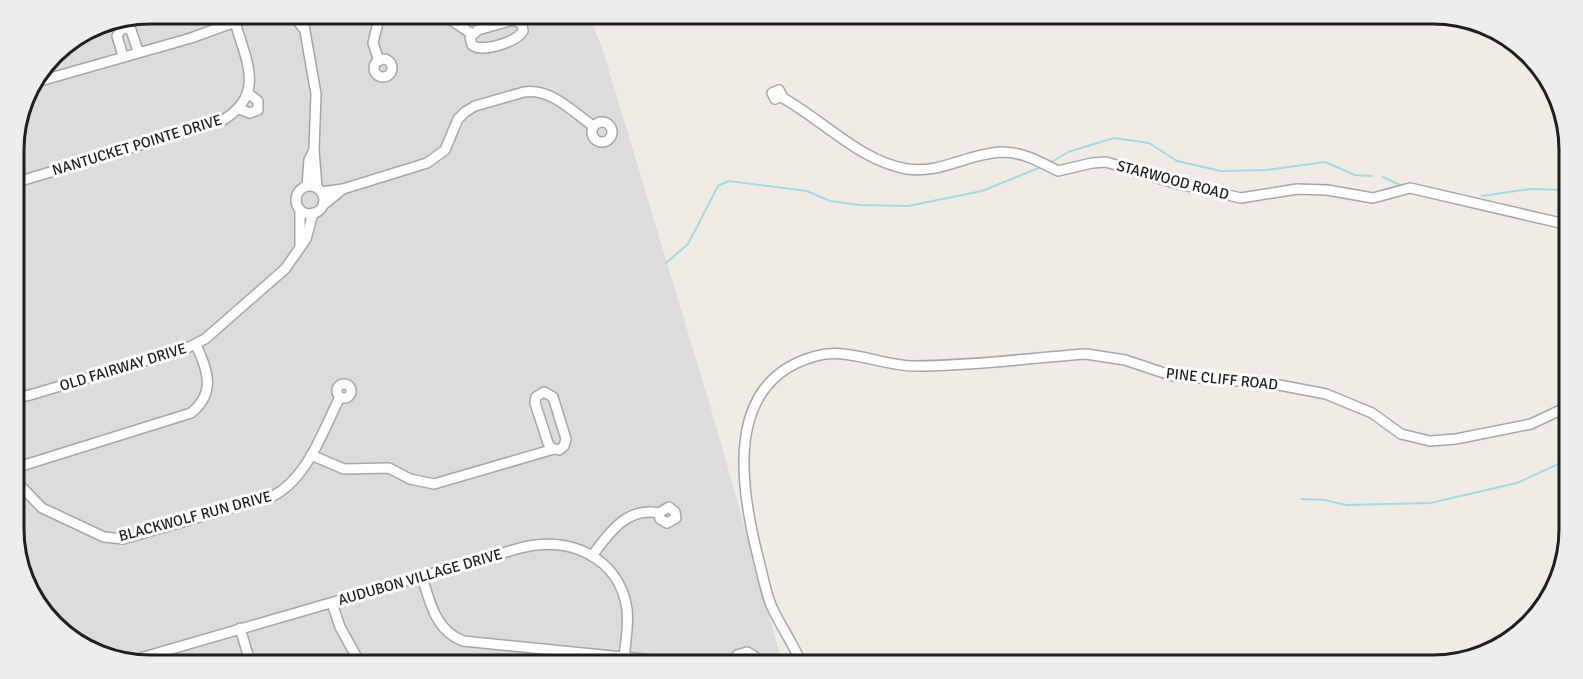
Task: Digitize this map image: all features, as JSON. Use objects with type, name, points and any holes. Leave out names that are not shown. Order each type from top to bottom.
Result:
[{"type":"street","points":[[46,79],[138,51],[191,38],[230,24]]},
{"type":"street","points":[[237,24],[249,70],[249,93],[258,100],[258,109],[250,112],[239,109]]},
{"type":"street","points":[[300,24],[303,29]]},
{"type":"street","points":[[303,24],[316,94],[314,150],[323,205]]},
{"type":"street","points":[[378,24],[373,43],[379,61]]},
{"type":"street","points":[[457,24],[472,34]]},
{"type":"street","points":[[472,34],[501,24]]},
{"type":"street","points":[[472,34],[472,45],[481,49],[519,36],[523,27],[521,24]]},
{"type":"street","points":[[123,56],[117,36],[123,27],[131,30],[138,51]]},
{"type":"street","points":[[307,186],[319,190],[343,189],[427,163],[445,150],[459,119],[465,112],[474,106],[524,92],[532,91],[550,95],[593,126]]},
{"type":"street","name":"NANTUCKET POINTE DRIVE","points":[[24,180],[223,120],[239,109],[249,93]]},
{"type":"street","name":"STARWOOD ROAD","points":[[782,96],[845,141],[904,169],[933,169],[987,154],[1004,152],[1038,160],[1058,171],[1106,162],[1174,183],[1241,198],[1297,189],[1327,190],[1373,198],[1410,188],[1559,223]]},
{"type":"street","points":[[300,245],[300,210],[297,196],[307,186],[309,160],[314,150]]},
{"type":"street","points":[[300,210],[314,213],[343,189]]},
{"type":"street","name":"OLD FAIRWAY DRIVE","points":[[24,396],[196,345],[285,269],[306,238],[314,213]]},
{"type":"street","points":[[24,465],[191,412],[201,402],[209,382],[206,367],[196,345]]},
{"type":"street","name":"PINE CLIFF ROAD","points":[[797,655],[771,605],[746,510],[742,456],[754,409],[774,378],[788,366],[803,360],[833,354],[912,366],[1086,354],[1106,355],[1173,376],[1274,384],[1326,394],[1372,413],[1401,434],[1430,441],[1456,439],[1531,424],[1559,411]]},
{"type":"street","points":[[311,454],[344,469],[389,468],[410,479],[434,484],[562,448],[566,438],[553,397],[544,392],[536,397],[535,403],[548,443],[554,449]]},
{"type":"street","name":"BLACKWOLF RUN DRIVE","points":[[24,489],[42,508],[104,537],[116,540],[273,496],[291,484],[311,454],[340,397]]},
{"type":"street","points":[[592,556],[609,532],[623,520],[650,512],[659,513]]},
{"type":"street","name":"AUDUBON VILLAGE DRIVE","points":[[152,655],[544,543],[565,544],[592,556],[613,576],[627,611],[623,655]]},
{"type":"street","points":[[422,577],[438,621],[456,638],[471,642],[575,655]]},
{"type":"street","points":[[332,603],[340,627],[356,655]]},
{"type":"street","points":[[240,628],[248,655]]},
{"type":"street","points":[[737,655],[747,652],[752,655]]},
{"type":"shaded area","points":[[593,24],[604,54],[717,429],[780,655],[142,655],[118,651],[87,638],[73,629],[50,606],[34,577],[25,545],[24,142],[28,118],[41,87],[55,67],[80,45],[110,31],[134,25]]},
{"type":"waterway","points":[[1050,163],[1068,152],[1114,138],[1149,143],[1177,161],[1221,171],[1267,170],[1325,162],[1355,175],[1372,176]]},
{"type":"waterway","points":[[666,263],[688,244],[718,186],[729,181],[807,191],[830,201],[860,205],[908,206],[982,191],[1041,167]]},
{"type":"waterway","points":[[1383,177],[1402,186]]},
{"type":"waterway","points":[[1482,196],[1530,189],[1559,190]]},
{"type":"waterway","points":[[1302,499],[1325,500],[1346,505],[1430,503],[1517,483],[1559,464]]}]
